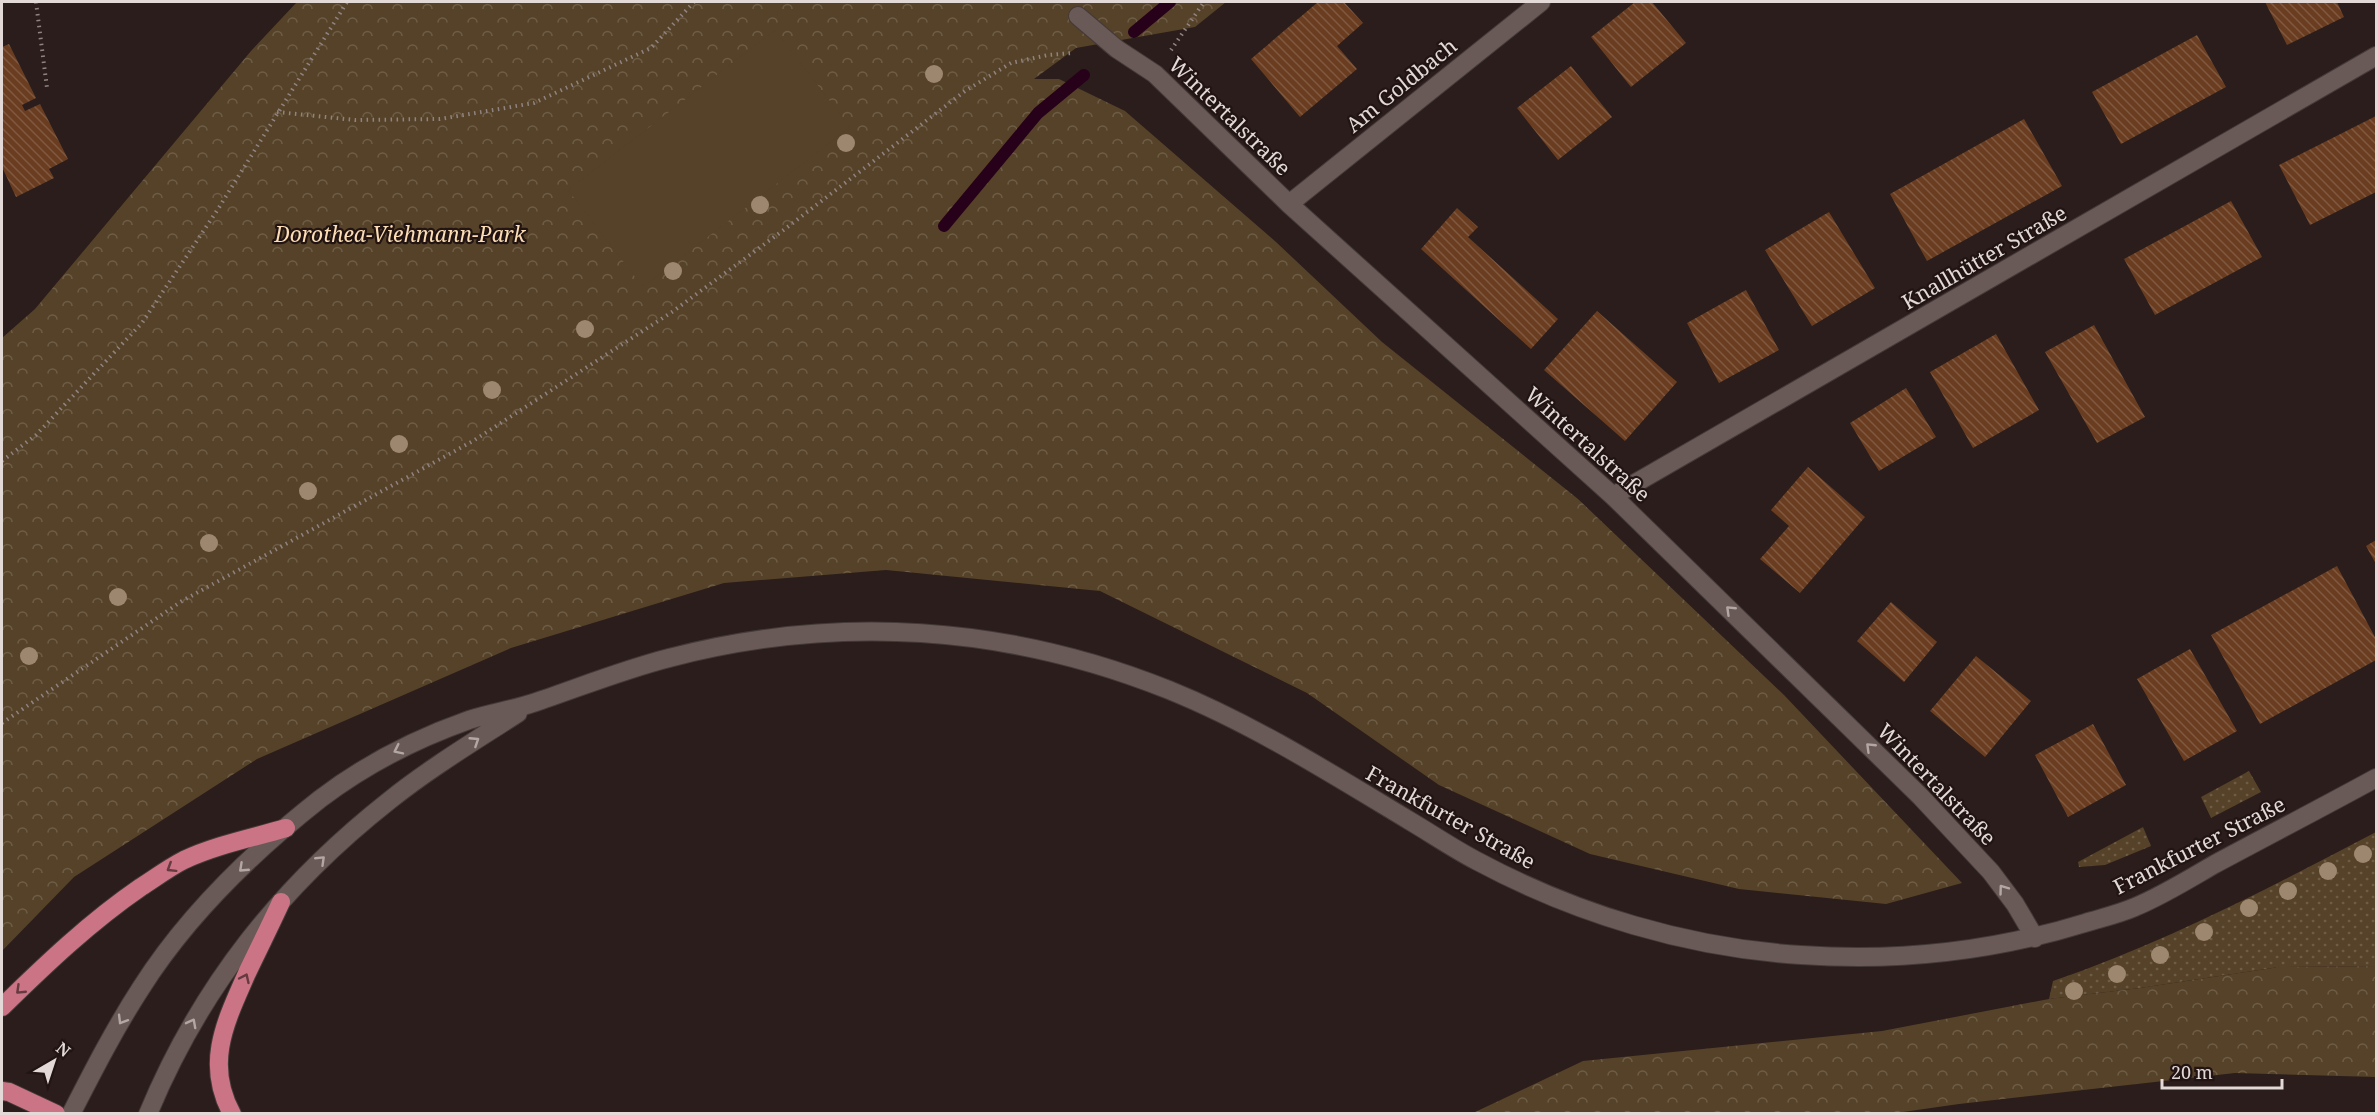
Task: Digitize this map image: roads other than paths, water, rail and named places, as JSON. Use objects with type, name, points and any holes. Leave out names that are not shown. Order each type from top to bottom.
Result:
[{"type":"highway","points":[[2,1007],[60,950],[116,904],[159,876],[183,861],[215,848],[286,828]]},
{"type":"highway","points":[[232,1113],[221,1083],[218,1061],[220,1040],[226,1019],[280,902]]},
{"type":"highway","points":[[2,1091],[56,1113]]},
{"type":"main road","name":"Am Goldbach","points":[[1289,204],[1540,2]]},
{"type":"main road","name":"Wintertalstraße","points":[[1078,16],[1117,49],[1155,74],[1289,204],[1613,496],[1920,796],[1991,872],[2015,904],[2035,938]]},
{"type":"main road","name":"Knallhütter Straße","points":[[1613,496],[2376,56]]},
{"type":"main road","name":"Frankfurter Straße","points":[[532,704],[594,681],[672,657],[779,636],[884,631],[940,633],[994,640],[1109,668],[1171,690],[1287,748],[1474,860],[1537,891],[1602,916],[1658,932],[1737,948],[1797,955],[1856,958],[1916,956],[2035,938],[2135,907],[2376,778]]},
{"type":"main road","points":[[71,1113],[105,1048],[143,984],[194,918],[286,828],[321,799],[392,752],[426,736],[476,718],[532,704]]},
{"type":"main road","points":[[148,1113],[179,1046],[212,989],[245,943],[280,902],[352,831],[391,798],[532,704]]},
{"type":"waterway","points":[[1134,32],[1170,2]]},
{"type":"waterway","points":[[944,226],[1038,113],[1084,75]]},
{"type":"park label","name":"Dorothea-Viehmann-Park","points":[[400,234]]}]
